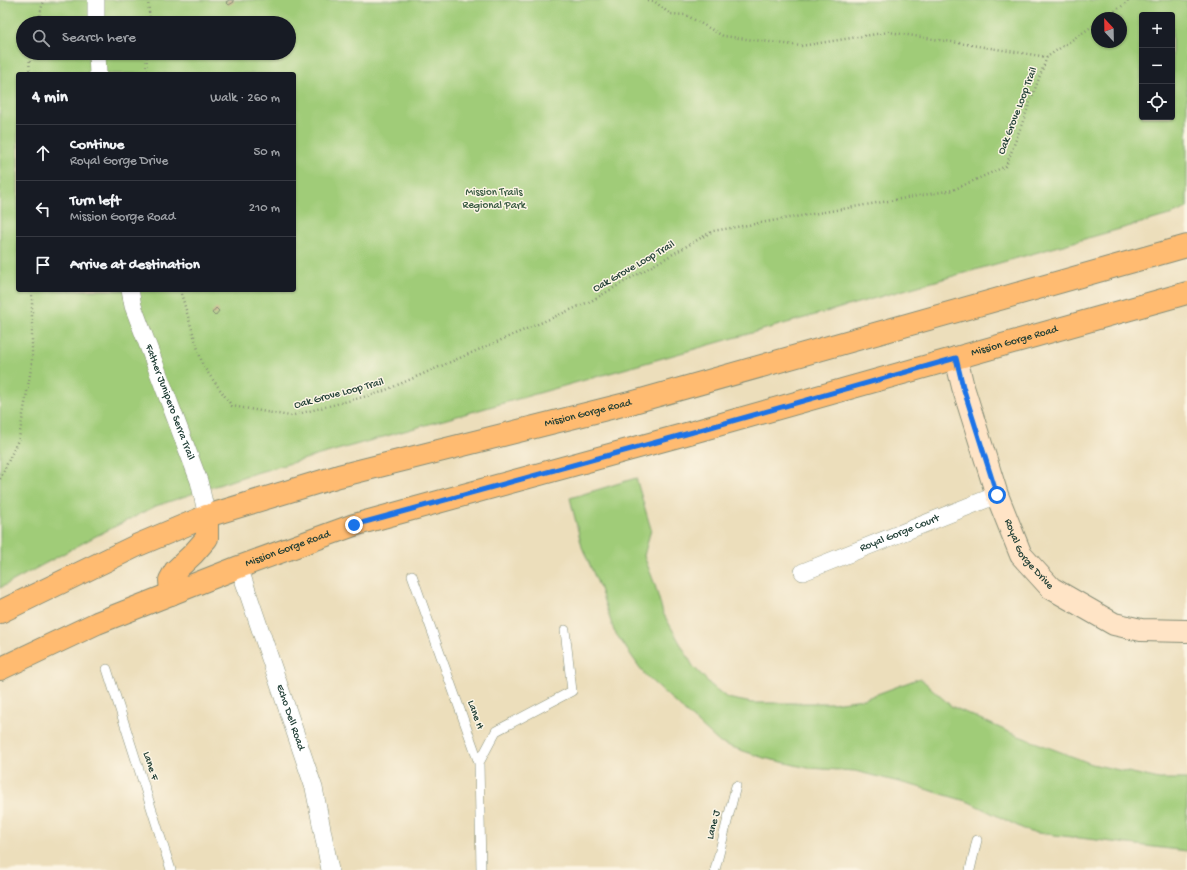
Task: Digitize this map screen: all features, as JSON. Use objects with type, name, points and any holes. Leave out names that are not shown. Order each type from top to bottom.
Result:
[{"type":"main road","name":"Mission Gorge Road","points":[[0,612],[138,545],[208,516],[339,476],[634,402],[1187,246]]},
{"type":"main road","name":"Mission Gorge Road","points":[[0,669],[98,623],[239,567],[354,525],[678,436],[1187,292]]},
{"type":"main road","points":[[171,594],[170,580],[175,571],[207,538],[208,516]]},
{"type":"street","points":[[96,0],[96,16]]},
{"type":"street","points":[[97,60],[98,72]]},
{"type":"street","name":"Father Junipero Serra Trail","points":[[130,292],[133,306],[198,481],[208,516]]},
{"type":"street","name":"Royal Gorge Drive","points":[[956,358],[963,387],[997,495],[1021,555],[1051,588],[1114,624],[1142,630],[1187,631]]},
{"type":"street","name":"Royal Gorge Court","points":[[803,572],[997,495]]},
{"type":"street","name":"Echo Dell Road","points":[[239,567],[314,788],[330,870]]},
{"type":"lane","name":"Lane H","points":[[412,575],[479,763],[481,870]]},
{"type":"lane","points":[[479,763],[496,731],[572,691],[565,630]]},
{"type":"lane","name":"Lane F","points":[[107,669],[171,870]]},
{"type":"lane","name":"Lane J","points":[[715,870],[736,786]]},
{"type":"lane","points":[[970,870],[977,840]]},
{"type":"path","points":[[40,16],[45,0]]},
{"type":"path","points":[[148,0],[149,16]]},
{"type":"path","points":[[648,0],[654,2],[670,14],[686,15],[723,36],[800,46],[889,32],[1047,57]]},
{"type":"path","points":[[1114,12],[1128,0]]},
{"type":"path","name":"Oak Grove Loop Trail","points":[[181,292],[203,366],[232,406],[290,416],[379,393],[591,301],[713,231],[953,190],[1006,166],[1047,57],[1091,27]]},
{"type":"path","points":[[29,72],[30,60]]},
{"type":"path","points":[[146,72],[147,60]]},
{"type":"path","points":[[0,479],[19,438],[32,363],[32,292]]},
{"type":"green space","name":"Mission Trails Regional Park","points":[[0,0],[1187,0],[1187,208],[1173,214],[245,476],[156,506],[94,537],[0,588]]},
{"type":"green space","points":[[636,478],[651,529],[644,556],[655,585],[663,613],[693,666],[711,685],[727,698],[752,703],[832,703],[864,699],[920,678],[951,706],[1011,733],[1092,764],[1159,779],[1187,779],[1187,851],[1030,832],[969,802],[915,786],[855,771],[808,768],[764,758],[720,743],[645,675],[614,631],[599,586],[582,547],[570,498]]},
{"type":"building","points":[[233,0],[234,2],[229,5],[226,2]]},
{"type":"building","points":[[216,308],[219,311],[215,316],[212,313]]},
{"type":"route","points":[[354,525],[956,358],[963,387],[997,495]]}]
